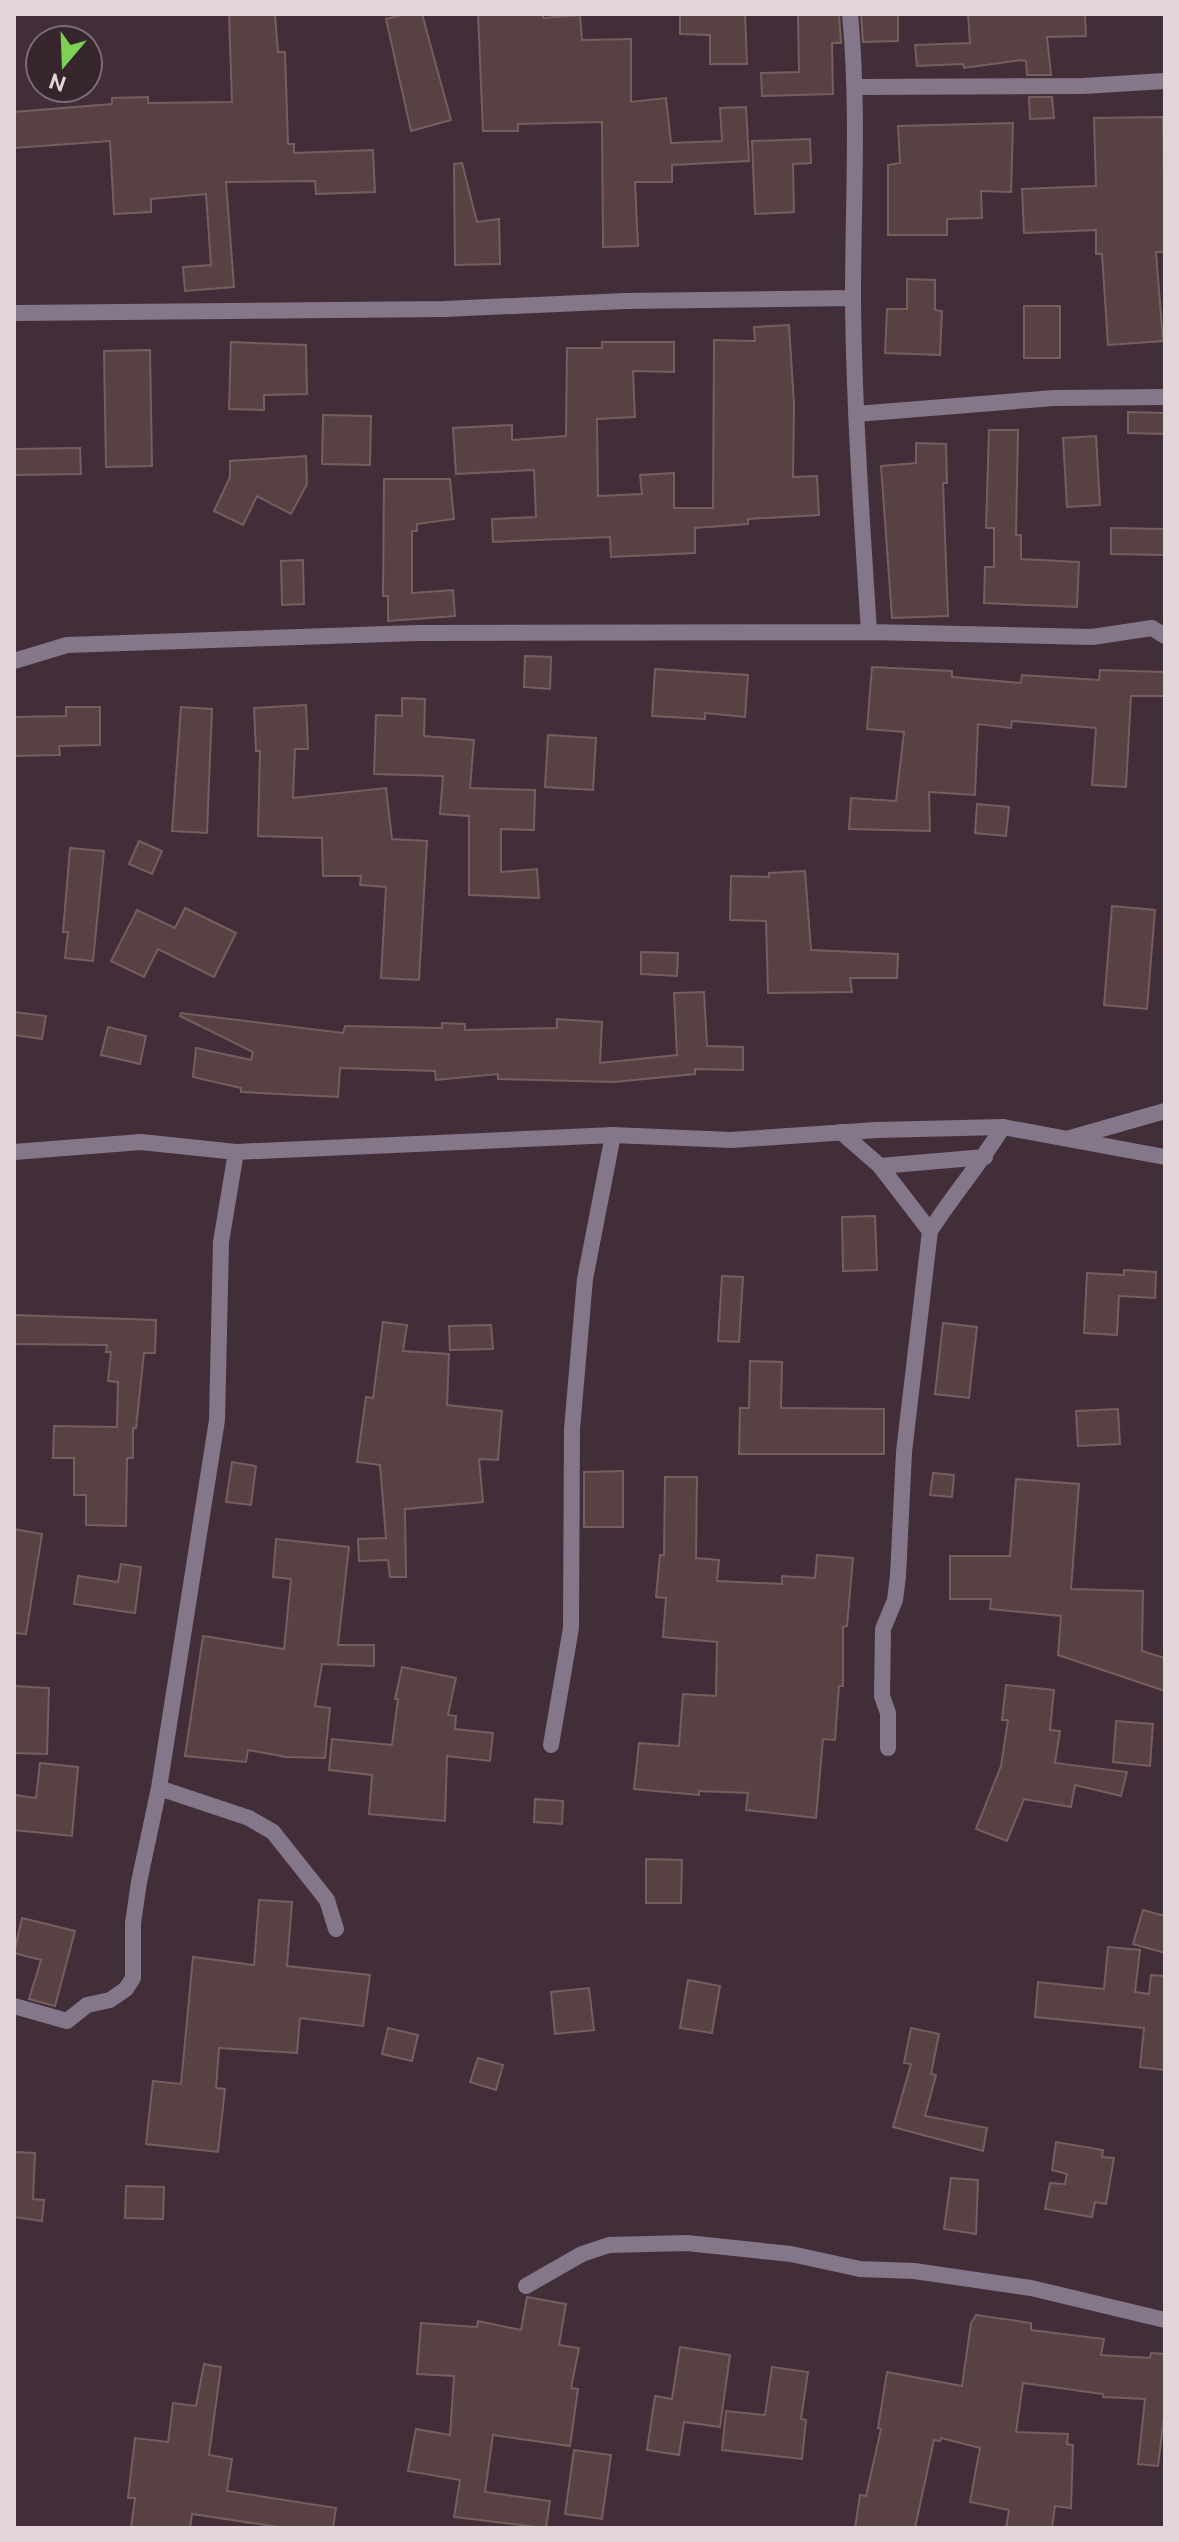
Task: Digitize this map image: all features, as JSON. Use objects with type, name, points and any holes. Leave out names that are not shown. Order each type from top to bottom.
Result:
[{"type":"street","points":[[850,14],[857,87],[853,298],[856,414],[869,632]]},
{"type":"street","points":[[857,87],[1083,86],[1165,81]]},
{"type":"street","points":[[14,313],[444,309],[625,301],[853,298]]},
{"type":"street","points":[[856,414],[1054,398],[1165,397]]},
{"type":"street","points":[[14,661],[67,645],[417,633],[869,632],[1092,637],[1152,628],[1165,636]]},
{"type":"street","points":[[1065,1139],[1165,1111]]},
{"type":"street","points":[[888,1748],[888,1713],[882,1696],[883,1629],[895,1600],[898,1576],[904,1452],[930,1231],[985,1157],[1003,1127]]},
{"type":"street","points":[[14,1152],[141,1142],[236,1152],[613,1135],[731,1140],[841,1132],[1003,1127],[1165,1157]]},
{"type":"street","points":[[841,1132],[880,1166],[930,1231]]},
{"type":"street","points":[[551,1745],[571,1628],[572,1429],[585,1279],[613,1135]]},
{"type":"street","points":[[14,2006],[67,2021],[87,2005],[110,2000],[126,1989],[133,1978],[133,1923],[139,1882],[159,1788],[217,1420],[221,1242],[236,1152]]},
{"type":"street","points":[[880,1166],[985,1157]]},
{"type":"street","points":[[159,1788],[249,1818],[273,1832],[327,1900],[336,1929]]},
{"type":"street","points":[[526,2286],[582,2254],[609,2245],[687,2243],[791,2254],[860,2269],[914,2271],[1031,2288],[1165,2320]]},
{"type":"building","points":[[229,14],[275,14],[278,52],[285,52],[288,144],[294,144],[294,153],[373,150],[375,192],[316,194],[315,181],[226,182],[234,287],[185,291],[183,267],[211,265],[206,194],[151,199],[151,212],[114,214],[110,141],[14,148],[14,112],[112,104],[112,98],[148,97],[148,103],[232,102]]},
{"type":"building","points":[[422,14],[451,120],[411,131],[386,19]]},
{"type":"building","points":[[478,14],[543,14],[543,18],[580,15],[582,40],[631,39],[631,102],[666,98],[671,143],[722,141],[720,108],[746,107],[749,161],[672,165],[672,182],[635,182],[638,246],[603,247],[602,122],[518,124],[518,131],[483,131]]},
{"type":"building","points":[[680,14],[745,14],[747,64],[710,64],[710,35],[680,34]]},
{"type":"building","points":[[798,14],[839,14],[841,43],[832,43],[833,94],[762,96],[761,73],[799,72]]},
{"type":"building","points":[[861,14],[898,14],[898,41],[863,42]]},
{"type":"building","points":[[968,14],[1085,14],[1086,36],[1047,37],[1051,75],[1027,75],[1026,61],[1021,60],[964,68],[963,64],[917,66],[915,45],[970,43]]},
{"type":"building","points":[[1029,97],[1052,97],[1054,118],[1030,119]]},
{"type":"building","points":[[1163,117],[1165,252],[1156,252],[1163,341],[1108,345],[1102,254],[1096,254],[1096,230],[1024,233],[1022,189],[1096,186],[1094,118]]},
{"type":"building","points":[[1013,123],[1011,192],[981,191],[982,218],[947,219],[947,235],[888,235],[888,165],[900,163],[898,126]]},
{"type":"building","points":[[810,139],[811,163],[793,164],[794,212],[755,214],[752,141]]},
{"type":"building","points":[[462,163],[477,222],[499,219],[500,264],[455,265],[454,164]]},
{"type":"building","points":[[907,279],[935,280],[935,310],[942,311],[940,355],[885,353],[887,309],[907,309]]},
{"type":"building","points":[[1024,306],[1060,306],[1060,358],[1024,358]]},
{"type":"building","points":[[789,325],[794,405],[793,477],[817,476],[819,515],[748,519],[748,524],[695,528],[695,553],[611,557],[610,537],[493,542],[492,519],[536,517],[534,470],[456,474],[453,428],[512,425],[512,440],[566,436],[567,348],[602,348],[602,342],[674,342],[674,372],[633,371],[635,417],[597,419],[598,496],[642,494],[640,475],[674,473],[674,508],[713,508],[714,340],[755,341],[754,327]]},
{"type":"building","points":[[231,342],[306,345],[307,394],[264,395],[264,410],[229,409]]},
{"type":"building","points":[[150,350],[152,466],[106,467],[104,351]]},
{"type":"building","points":[[1128,412],[1165,413],[1165,434],[1128,433]]},
{"type":"building","points":[[323,415],[371,416],[370,465],[322,464]]},
{"type":"building","points":[[989,430],[1018,430],[1016,535],[1021,535],[1021,559],[1079,562],[1077,607],[984,603],[985,567],[994,567],[994,528],[986,528]]},
{"type":"building","points":[[1096,436],[1100,505],[1067,507],[1063,438]]},
{"type":"building","points":[[916,443],[946,444],[947,483],[943,483],[948,616],[892,618],[881,466],[916,463]]},
{"type":"building","points":[[80,448],[81,474],[14,475],[14,449]]},
{"type":"building","points":[[306,456],[307,484],[291,514],[257,496],[243,525],[214,511],[230,477],[230,461]]},
{"type":"building","points":[[384,479],[450,479],[454,519],[417,524],[417,531],[412,531],[412,593],[453,590],[455,616],[388,621],[388,596],[383,596]]},
{"type":"building","points":[[1111,528],[1165,529],[1165,555],[1111,554]]},
{"type":"building","points":[[303,560],[304,604],[282,605],[281,561]]},
{"type":"building","points":[[525,656],[551,657],[550,689],[524,687]]},
{"type":"building","points":[[872,667],[952,671],[952,677],[1021,683],[1022,675],[1099,680],[1100,670],[1165,672],[1165,696],[1131,696],[1126,787],[1092,785],[1096,728],[1012,721],[1011,728],[978,724],[975,795],[929,792],[930,831],[849,829],[851,798],[896,801],[904,732],[867,729]]},
{"type":"building","points":[[655,669],[748,675],[745,717],[705,713],[705,719],[652,716]]},
{"type":"building","points":[[402,698],[425,699],[424,736],[474,740],[470,788],[535,790],[534,830],[501,829],[501,872],[537,869],[539,898],[469,895],[469,816],[440,814],[443,776],[374,774],[376,715],[402,716]]},
{"type":"building","points":[[306,705],[308,749],[295,749],[293,798],[386,788],[392,839],[427,841],[419,980],[381,978],[386,887],[360,885],[361,876],[323,876],[322,838],[258,836],[260,751],[256,751],[254,708]]},
{"type":"building","points":[[66,707],[100,707],[100,745],[59,746],[60,755],[14,756],[14,717],[66,716]]},
{"type":"building","points":[[181,707],[212,709],[207,833],[172,831]]},
{"type":"building","points":[[548,735],[596,738],[593,790],[545,787]]},
{"type":"building","points":[[977,804],[1009,807],[1006,836],[975,833]]},
{"type":"building","points":[[139,841],[162,851],[152,874],[129,864]]},
{"type":"building","points":[[70,848],[104,851],[93,961],[65,958],[68,932],[63,932]]},
{"type":"building","points":[[805,871],[811,950],[898,954],[897,978],[850,978],[852,992],[768,993],[766,921],[730,920],[731,876],[769,877],[769,873]]},
{"type":"building","points":[[1112,906],[1155,910],[1147,1009],[1104,1005]]},
{"type":"building","points":[[185,908],[236,933],[214,977],[158,949],[144,977],[111,961],[137,910],[175,928]]},
{"type":"building","points":[[641,952],[678,953],[677,976],[641,974]]},
{"type":"building","points":[[704,992],[707,1046],[743,1047],[743,1070],[695,1069],[695,1074],[614,1082],[498,1079],[498,1074],[436,1080],[435,1071],[340,1068],[338,1097],[241,1092],[241,1088],[193,1077],[196,1048],[251,1060],[253,1052],[180,1016],[181,1013],[343,1033],[345,1026],[442,1028],[442,1023],[465,1024],[465,1030],[557,1028],[557,1019],[602,1022],[600,1063],[677,1055],[674,993]]},
{"type":"building","points":[[14,1012],[46,1016],[42,1039],[14,1035]]},
{"type":"building","points":[[108,1027],[146,1036],[140,1064],[101,1055]]},
{"type":"building","points":[[875,1216],[877,1270],[843,1271],[842,1217]]},
{"type":"building","points":[[1124,1270],[1156,1272],[1155,1298],[1119,1296],[1117,1335],[1084,1333],[1087,1273],[1124,1275]]},
{"type":"building","points":[[722,1276],[743,1277],[739,1342],[718,1341]]},
{"type":"building","points":[[14,1315],[156,1320],[155,1353],[144,1353],[136,1428],[133,1428],[133,1458],[127,1458],[126,1526],[86,1525],[86,1495],[74,1495],[74,1458],[53,1458],[54,1426],[117,1427],[118,1382],[108,1381],[111,1352],[106,1352],[107,1345],[14,1344]]},
{"type":"building","points":[[383,1322],[407,1325],[403,1351],[449,1354],[447,1405],[502,1411],[498,1460],[479,1459],[483,1502],[405,1509],[406,1577],[390,1577],[388,1560],[359,1561],[358,1539],[386,1538],[380,1465],[357,1462],[366,1397],[373,1398]]},
{"type":"building","points":[[943,1323],[977,1327],[969,1398],[935,1394]]},
{"type":"building","points":[[491,1325],[493,1349],[450,1350],[449,1326]]},
{"type":"building","points":[[750,1361],[782,1362],[781,1408],[884,1409],[884,1454],[739,1454],[740,1408],[749,1408]]},
{"type":"building","points":[[1118,1409],[1120,1444],[1078,1446],[1076,1411]]},
{"type":"building","points":[[232,1462],[256,1466],[251,1505],[226,1502]]},
{"type":"building","points":[[623,1471],[623,1527],[584,1527],[584,1472]]},
{"type":"building","points":[[933,1473],[954,1475],[952,1497],[930,1495]]},
{"type":"building","points":[[665,1477],[697,1477],[696,1558],[719,1560],[717,1581],[782,1584],[782,1576],[815,1578],[817,1555],[853,1558],[847,1626],[843,1627],[843,1686],[839,1686],[835,1740],[823,1739],[816,1818],[746,1810],[748,1793],[699,1791],[699,1795],[634,1789],[639,1743],[679,1746],[683,1694],[716,1696],[717,1642],[663,1637],[666,1598],[656,1597],[660,1555],[664,1555]]},
{"type":"building","points":[[1016,1479],[1079,1484],[1071,1589],[1143,1591],[1142,1651],[1165,1658],[1165,1691],[1058,1655],[1061,1616],[990,1609],[991,1599],[950,1599],[950,1556],[1010,1556]]},
{"type":"building","points":[[14,1529],[42,1534],[26,1634],[14,1633]]},
{"type":"building","points":[[276,1539],[349,1547],[338,1645],[374,1645],[374,1666],[322,1664],[315,1706],[330,1708],[325,1758],[286,1757],[248,1750],[246,1762],[185,1756],[203,1636],[284,1649],[291,1579],[273,1577]]},
{"type":"building","points":[[121,1564],[141,1567],[135,1613],[74,1604],[78,1576],[118,1582]]},
{"type":"building","points":[[402,1667],[456,1678],[448,1715],[456,1716],[455,1729],[493,1733],[490,1761],[447,1756],[445,1821],[369,1814],[372,1775],[329,1770],[332,1739],[392,1745],[398,1699],[395,1699]]},
{"type":"building","points":[[1006,1685],[1054,1690],[1050,1730],[1060,1731],[1055,1763],[1127,1772],[1121,1796],[1075,1785],[1071,1807],[1024,1799],[1007,1841],[976,1829],[1001,1766],[1008,1720],[1002,1720]]},
{"type":"building","points":[[14,1686],[49,1688],[47,1754],[14,1753]]},
{"type":"building","points":[[1116,1721],[1153,1724],[1150,1766],[1113,1762]]},
{"type":"building","points":[[40,1763],[78,1767],[72,1836],[14,1830],[14,1795],[36,1798]]},
{"type":"building","points":[[535,1799],[563,1801],[562,1824],[534,1822]]},
{"type":"building","points":[[646,1859],[682,1860],[681,1903],[646,1903]]},
{"type":"building","points":[[259,1900],[292,1902],[287,1966],[370,1975],[363,2026],[300,2018],[297,2053],[219,2048],[216,2088],[225,2089],[218,2152],[146,2144],[153,2081],[181,2084],[193,1957],[254,1965]]},
{"type":"building","points":[[1143,1910],[1165,1916],[1165,1953],[1133,1944]]},
{"type":"building","points":[[22,1918],[75,1931],[55,2006],[29,1999],[41,1960],[14,1953]]},
{"type":"building","points":[[1108,1947],[1140,1950],[1135,1992],[1149,1994],[1151,1975],[1165,1976],[1165,2070],[1140,2067],[1144,2028],[1035,2017],[1038,1982],[1104,1989]]},
{"type":"building","points":[[688,1980],[720,1986],[712,2033],[680,2028]]},
{"type":"building","points":[[589,1988],[594,2030],[555,2034],[551,1992]]},
{"type":"building","points":[[388,2028],[418,2035],[412,2061],[382,2054]]},
{"type":"building","points":[[911,2028],[939,2034],[931,2074],[936,2075],[925,2116],[987,2128],[983,2151],[893,2127],[911,2064],[904,2063]]},
{"type":"building","points":[[478,2058],[503,2065],[496,2090],[470,2082]]},
{"type":"building","points":[[1056,2142],[1103,2150],[1102,2157],[1114,2158],[1106,2204],[1095,2202],[1092,2217],[1045,2209],[1050,2183],[1065,2184],[1067,2174],[1052,2170]]},
{"type":"building","points":[[14,2152],[35,2153],[33,2199],[44,2200],[42,2221],[14,2217]]},
{"type":"building","points":[[951,2178],[978,2180],[976,2234],[944,2229]]},
{"type":"building","points":[[126,2186],[164,2187],[163,2219],[125,2218]]},
{"type":"building","points":[[527,2297],[566,2304],[559,2345],[579,2348],[571,2388],[578,2389],[570,2446],[493,2435],[485,2492],[550,2501],[546,2528],[454,2517],[460,2480],[408,2471],[416,2429],[450,2435],[454,2376],[417,2374],[421,2323],[477,2327],[478,2321],[521,2330]]},
{"type":"building","points":[[976,2315],[1031,2323],[1031,2330],[1104,2339],[1101,2355],[1150,2358],[1151,2353],[1165,2354],[1165,2408],[1158,2466],[1138,2464],[1145,2399],[1103,2397],[1103,2394],[1023,2383],[1016,2432],[1068,2434],[1067,2444],[1073,2445],[1071,2508],[1055,2506],[1052,2528],[1006,2528],[1009,2510],[970,2502],[980,2448],[941,2438],[940,2441],[934,2440],[915,2528],[855,2528],[860,2495],[866,2496],[881,2429],[878,2428],[887,2372],[962,2386],[971,2323]]},
{"type":"building","points":[[680,2347],[730,2355],[720,2427],[684,2422],[679,2455],[647,2450],[655,2396],[672,2399]]},
{"type":"building","points":[[204,2364],[221,2367],[209,2455],[232,2459],[227,2491],[336,2508],[333,2528],[285,2528],[192,2514],[190,2528],[131,2528],[135,2498],[128,2498],[135,2438],[168,2442],[173,2403],[196,2406]]},
{"type":"building","points":[[772,2367],[808,2372],[801,2419],[806,2420],[802,2459],[722,2450],[726,2411],[765,2415]]},
{"type":"building","points":[[574,2450],[611,2455],[602,2519],[565,2514]]}]
